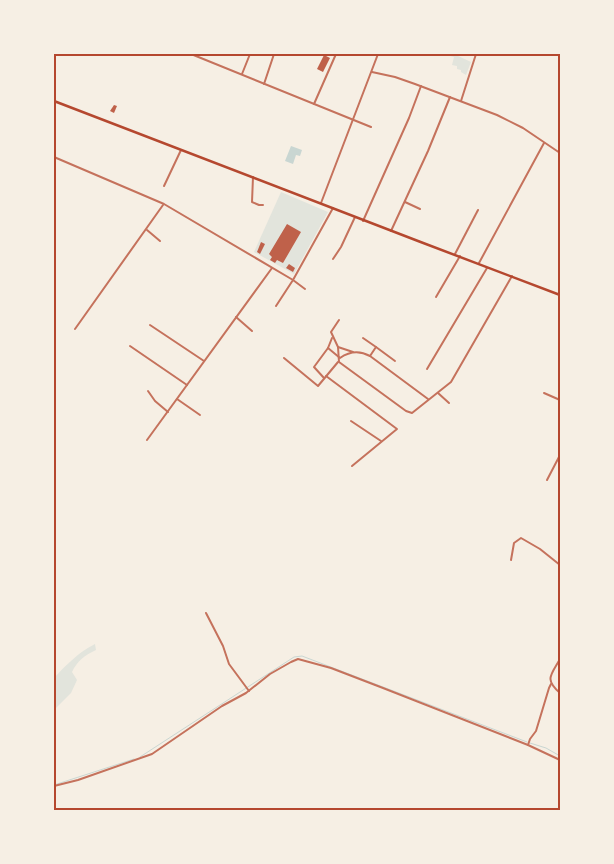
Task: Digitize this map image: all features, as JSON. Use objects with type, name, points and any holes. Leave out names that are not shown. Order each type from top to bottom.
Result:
[{"type":"main road","points":[[54,101],[321,203],[363,221],[560,294]]},
{"type":"street","points":[[191,54],[371,127]]},
{"type":"street","points":[[242,74],[250,54]]},
{"type":"street","points":[[264,84],[274,54]]},
{"type":"street","points":[[314,104],[336,54]]},
{"type":"street","points":[[321,203],[378,54]]},
{"type":"street","points":[[461,101],[476,54]]},
{"type":"street","points":[[372,72],[396,77],[513,122],[560,153]]},
{"type":"street","points":[[363,221],[409,118],[421,86]]},
{"type":"street","points":[[391,231],[450,97]]},
{"type":"street","points":[[479,263],[544,143]]},
{"type":"street","points":[[164,186],[181,150]]},
{"type":"street","points":[[54,157],[164,204],[272,267],[304,289]]},
{"type":"street","points":[[253,177],[252,202],[259,206],[263,205]]},
{"type":"street","points":[[405,202],[420,209]]},
{"type":"street","points":[[75,329],[164,204]]},
{"type":"street","points":[[276,306],[293,280],[333,208]]},
{"type":"street","points":[[455,254],[478,210]]},
{"type":"street","points":[[333,259],[341,247],[355,217]]},
{"type":"street","points":[[147,230],[160,241]]},
{"type":"street","points":[[436,297],[460,256]]},
{"type":"street","points":[[147,440],[272,267]]},
{"type":"street","points":[[427,370],[488,267]]},
{"type":"street","points":[[339,362],[408,413],[414,412],[428,399],[452,382],[512,276]]},
{"type":"street","points":[[236,317],[252,331]]},
{"type":"street","points":[[284,358],[318,386],[339,362],[338,348],[332,338],[331,331],[340,320]]},
{"type":"street","points":[[150,325],[204,362]]},
{"type":"street","points":[[332,338],[328,348],[314,367],[397,429],[352,466]]},
{"type":"street","points":[[363,338],[395,361]]},
{"type":"street","points":[[130,346],[187,385]]},
{"type":"street","points":[[370,356],[376,347]]},
{"type":"street","points":[[328,348],[340,358]]},
{"type":"street","points":[[338,348],[361,352],[370,356],[428,399]]},
{"type":"street","points":[[340,358],[354,352]]},
{"type":"street","points":[[148,391],[155,401],[168,412]]},
{"type":"street","points":[[438,393],[449,403]]},
{"type":"street","points":[[544,393],[560,400]]},
{"type":"street","points":[[177,399],[200,415]]},
{"type":"street","points":[[351,421],[381,441]]},
{"type":"street","points":[[547,480],[560,455]]},
{"type":"street","points":[[511,560],[514,543],[521,538],[540,549],[560,565]]},
{"type":"street","points":[[206,613],[223,646],[228,664],[248,690]]},
{"type":"street","points":[[54,786],[144,758],[261,680],[291,662],[302,659],[528,745],[560,760]]},
{"type":"street","points":[[560,659],[550,679],[551,684],[560,693]]},
{"type":"street","points":[[528,745],[536,731],[548,688],[551,684]]},
{"type":"shaded area","points":[[451,54],[456,54],[471,62],[466,75],[457,69],[457,66],[452,65],[454,57],[450,56]]},
{"type":"shaded area","points":[[291,146],[302,150],[300,156],[296,155],[293,164],[285,161]]},
{"type":"shaded area","points":[[281,192],[328,212],[294,274],[254,252]]},
{"type":"shaded area","points":[[95,644],[96,650],[82,659],[72,672],[77,680],[71,693],[54,710],[54,678],[78,655]]},
{"type":"building","points":[[324,55],[330,58],[323,72],[317,69]]},
{"type":"building","points":[[114,105],[117,106],[114,113],[110,111]]},
{"type":"building","points":[[287,224],[301,232],[283,263],[277,260],[275,263],[270,260],[272,257],[269,254]]},
{"type":"building","points":[[261,242],[265,244],[260,254],[257,252]]},
{"type":"building","points":[[289,264],[295,268],[293,272],[286,268]]},
{"type":"waterway","points":[[140,757],[294,657],[302,656],[527,742]]},
{"type":"waterway","points":[[530,743],[546,748],[560,756]]},
{"type":"waterway","points":[[54,785],[134,759]]}]
